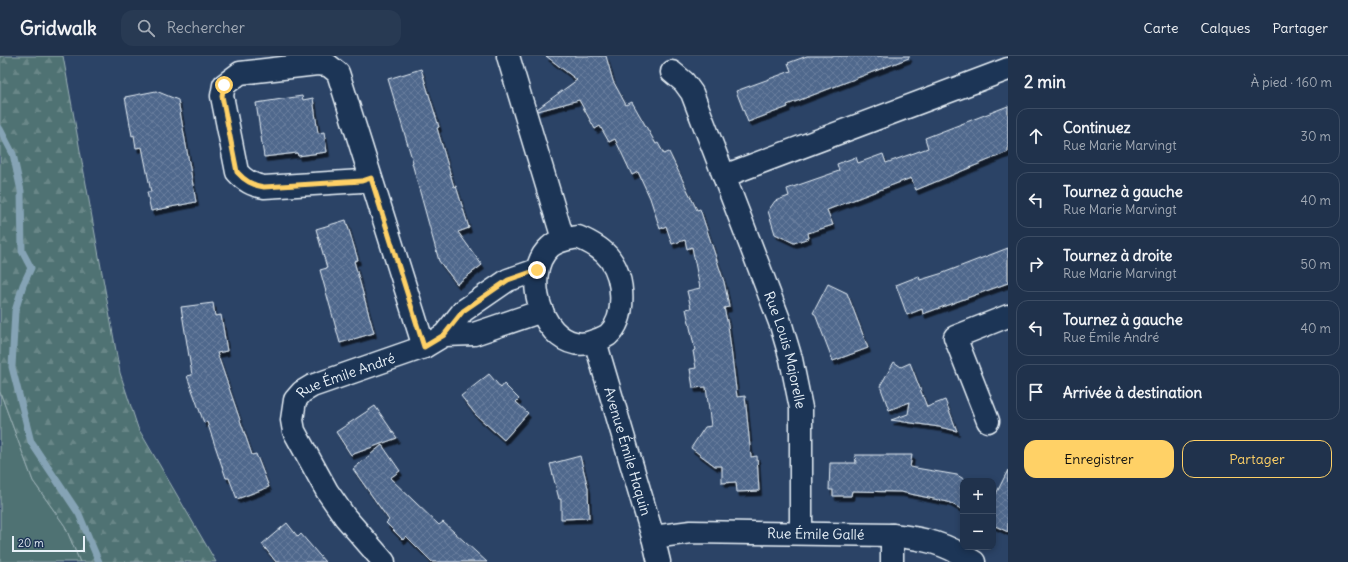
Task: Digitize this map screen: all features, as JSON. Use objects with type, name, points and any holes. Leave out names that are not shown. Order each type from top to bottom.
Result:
[{"type":"street","points":[[508,56],[563,239]]},
{"type":"street","points":[[371,178],[362,181],[264,187],[254,186],[243,179],[237,172],[222,96],[224,85],[240,73],[317,64],[328,65],[338,73],[371,178],[424,347]]},
{"type":"street","points":[[724,176],[1008,69]]},
{"type":"street","name":"Rue Louis Majorelle","points":[[672,72],[684,82],[692,93],[781,325],[791,359],[801,408],[801,533]]},
{"type":"street","points":[[578,237],[591,243],[610,259],[619,278],[622,297],[618,318],[610,333],[604,338],[584,344],[574,343],[559,335],[548,323],[542,311],[536,296],[537,270],[542,255],[550,246],[563,239],[578,237]]},
{"type":"street","name":"Rue Émile André","points":[[384,562],[345,517],[327,491],[294,431],[292,410],[295,400],[302,392],[312,386],[424,347],[444,335],[463,311],[508,280],[537,270]]},
{"type":"street","name":"Rue Émile André","points":[[444,335],[474,334],[542,311]]},
{"type":"street","points":[[988,421],[955,337],[1008,316]]},
{"type":"street","name":"Avenue Émile Haquin","points":[[595,341],[659,562]]},
{"type":"street","name":"Rue Émile Gallé","points":[[653,537],[691,532],[892,534],[942,544],[974,562]]},
{"type":"street","points":[[892,534],[892,562]]},
{"type":"green space","points":[[0,56],[63,56],[120,373],[138,428],[216,562],[80,562],[65,526],[33,481],[0,392]]},
{"type":"green space","points":[[0,392],[33,481],[65,526],[80,562],[0,562]]},
{"type":"building","points":[[546,56],[606,56],[613,81],[626,105],[632,102],[656,144],[658,143],[664,154],[669,152],[697,210],[700,209],[724,282],[727,296],[729,307],[724,308],[728,325],[737,397],[745,396],[751,457],[757,456],[759,491],[737,492],[736,482],[722,483],[722,466],[715,466],[691,448],[705,427],[711,426],[706,387],[693,388],[690,369],[696,368],[693,351],[695,350],[686,309],[691,308],[687,291],[700,288],[692,247],[687,249],[685,240],[672,244],[666,226],[660,229],[650,198],[638,172],[632,175],[615,139],[609,142],[600,126],[595,129],[579,100],[538,111],[537,109],[577,80]]},
{"type":"building","points":[[807,56],[909,56],[909,58],[787,105],[788,107],[748,122],[736,91],[791,71],[788,63]]},
{"type":"building","points":[[421,69],[439,127],[437,128],[454,187],[456,186],[469,228],[458,232],[482,265],[457,284],[439,261],[412,163],[413,162],[388,79]]},
{"type":"building","points":[[156,91],[178,100],[196,202],[151,211],[147,192],[151,192],[142,147],[136,148],[134,135],[132,136],[125,97]]},
{"type":"building","points":[[302,96],[303,100],[313,98],[318,133],[324,132],[327,152],[298,156],[297,153],[264,157],[256,103]]},
{"type":"building","points":[[1008,106],[1008,152],[916,190],[911,178],[827,210],[833,225],[808,233],[809,238],[794,243],[775,234],[768,211],[775,201],[789,196],[787,189],[839,171],[837,164],[856,157],[858,163],[883,154],[886,163],[928,148],[925,138]]},
{"type":"building","points":[[346,220],[358,260],[354,261],[374,333],[340,343],[320,270],[327,268],[316,229]]},
{"type":"building","points":[[1008,248],[1008,283],[923,314],[922,309],[907,315],[896,285],[919,276],[920,280],[943,273]]},
{"type":"building","points":[[828,284],[847,293],[868,348],[833,361],[815,314],[813,313]]},
{"type":"building","points":[[213,303],[215,316],[221,315],[227,351],[217,353],[252,455],[256,454],[269,487],[237,499],[229,478],[226,478],[207,422],[204,423],[187,376],[192,375],[181,307]]},
{"type":"building","points":[[894,362],[901,367],[910,363],[927,407],[945,400],[957,431],[891,420],[908,414],[910,402],[889,410],[880,386]]},
{"type":"building","points":[[489,374],[501,388],[504,384],[519,399],[516,402],[528,413],[504,440],[476,415],[461,396]]},
{"type":"building","points":[[375,406],[397,438],[351,455],[336,432]]},
{"type":"building","points":[[382,445],[400,471],[390,478],[439,525],[443,522],[487,562],[432,562],[406,536],[403,540],[386,523],[389,520],[353,469]]},
{"type":"building","points":[[855,455],[912,455],[910,467],[957,475],[962,478],[960,478],[960,508],[948,502],[901,492],[852,491],[851,496],[833,496],[833,490],[829,490],[830,463],[856,463]]},
{"type":"building","points":[[580,456],[588,488],[589,518],[561,519],[561,499],[559,499],[550,464]]},
{"type":"building","points":[[1008,470],[1008,532],[996,526],[996,494]]},
{"type":"building","points":[[287,523],[298,537],[301,534],[325,562],[276,562],[262,544]]},
{"type":"waterway","points":[[0,129],[13,154],[21,191],[22,251],[31,268],[23,285],[15,311],[12,367],[31,442],[79,514],[99,562]]},
{"type":"route","points":[[224,85],[222,96],[237,172],[243,179],[254,186],[264,187],[362,181],[371,178],[424,347],[444,335],[463,311],[508,280],[537,270]]}]
